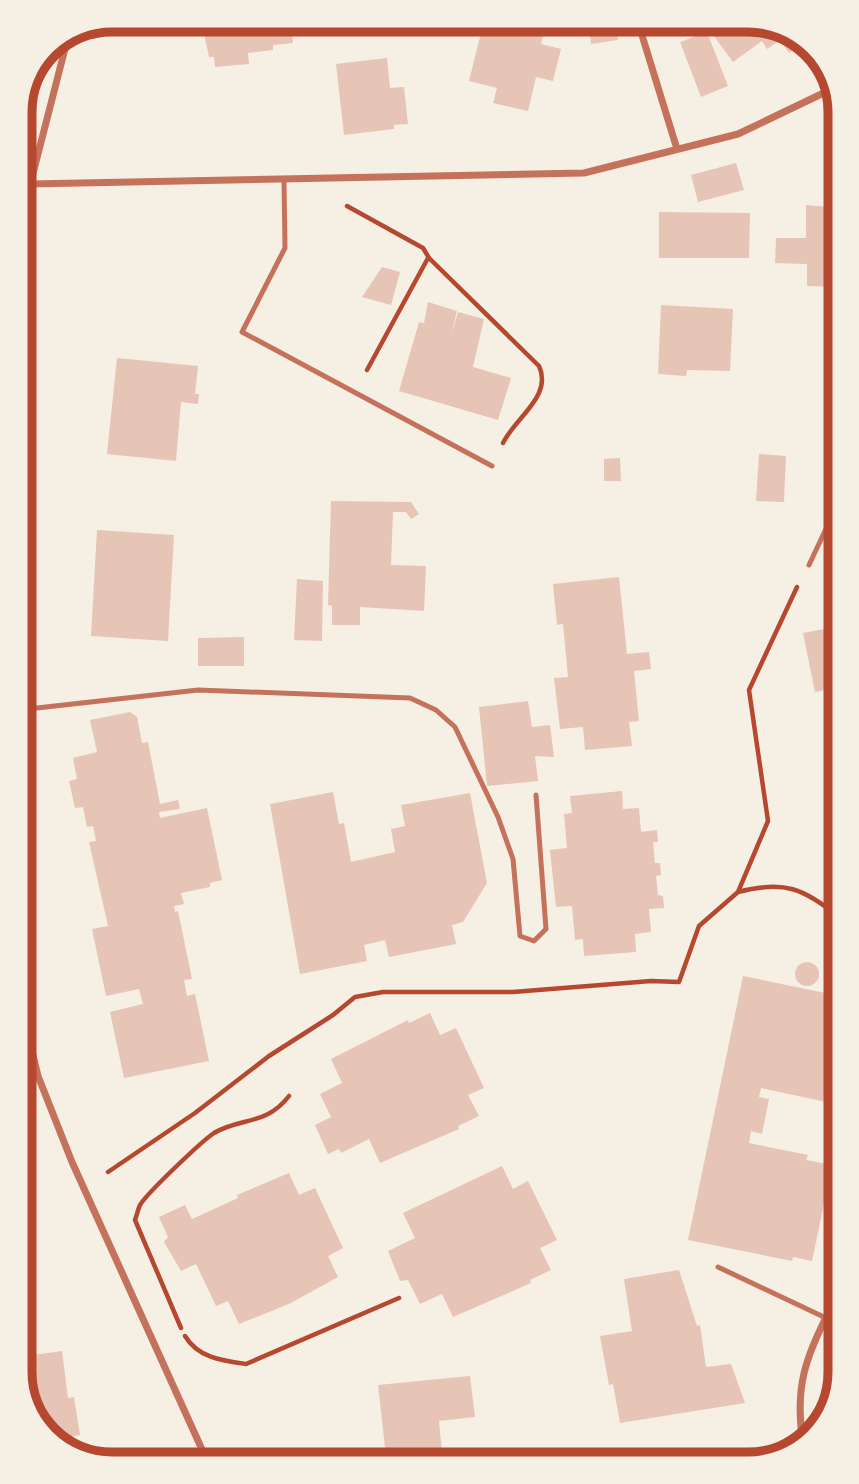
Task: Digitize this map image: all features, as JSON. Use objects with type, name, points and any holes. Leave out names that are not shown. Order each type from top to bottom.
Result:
[{"type":"street","points":[[641,32],[677,149]]},
{"type":"street","points":[[32,176],[66,46]]},
{"type":"street","points":[[32,184],[584,173],[738,134],[825,92]]},
{"type":"street","points":[[32,1051],[38,1076],[93,1210],[203,1452]]},
{"type":"street","points":[[801,1432],[797,1408],[803,1368],[828,1314]]},
{"type":"lane","points":[[284,181],[285,248],[242,332],[492,466]]},
{"type":"lane","points":[[809,565],[828,525]]},
{"type":"lane","points":[[32,709],[198,690],[410,698],[436,710],[455,727],[498,817],[513,859],[520,936],[534,941],[546,929],[536,795]]},
{"type":"lane","points":[[718,1268],[826,1318]]},
{"type":"path","points":[[341,203],[423,248],[539,366],[544,376],[539,395],[510,428],[492,466]]},
{"type":"path","points":[[376,353],[429,257]]},
{"type":"path","points":[[93,1210],[111,1202],[101,1177],[195,1113],[270,1056],[334,1015],[355,997],[383,992],[513,992],[651,981],[680,982],[699,926],[738,892],[768,821],[749,690],[809,565]]},
{"type":"path","points":[[738,892],[758,887],[791,886],[828,908]]},
{"type":"path","points":[[289,1096],[279,1110],[247,1124],[216,1132],[195,1149],[141,1205],[135,1220],[186,1340],[198,1352],[221,1361],[246,1364],[399,1298]]},
{"type":"building","points":[[204,32],[292,32],[293,43],[273,45],[273,50],[248,53],[249,64],[215,67],[214,57],[209,57]]},
{"type":"building","points":[[481,32],[506,35],[507,32],[544,32],[541,44],[561,49],[553,81],[536,77],[528,111],[493,103],[497,88],[469,81]]},
{"type":"building","points":[[590,32],[617,32],[618,40],[591,44]]},
{"type":"building","points":[[707,32],[728,86],[701,97],[680,42]]},
{"type":"building","points":[[711,32],[763,33],[783,40],[796,48],[789,53],[780,40],[767,49],[762,41],[733,62]]},
{"type":"building","points":[[387,58],[390,88],[404,87],[408,124],[394,125],[394,129],[344,135],[336,64]]},
{"type":"building","points":[[736,163],[744,190],[698,202],[691,175]]},
{"type":"building","points":[[806,205],[828,207],[828,287],[807,286],[807,264],[775,263],[776,238],[806,238]]},
{"type":"building","points":[[659,212],[750,213],[749,258],[659,258]]},
{"type":"building","points":[[382,267],[400,272],[391,305],[362,297]]},
{"type":"building","points":[[428,302],[457,311],[451,336],[458,312],[484,319],[473,367],[511,378],[498,420],[399,391],[419,322],[424,323]]},
{"type":"building","points":[[661,305],[733,309],[730,371],[687,370],[686,376],[658,374]]},
{"type":"building","points":[[117,358],[198,366],[195,394],[199,394],[198,404],[181,402],[176,461],[107,454]]},
{"type":"building","points":[[759,454],[786,456],[784,502],[756,501]]},
{"type":"building","points":[[620,458],[621,481],[604,481],[604,459]]},
{"type":"building","points":[[331,501],[411,502],[419,514],[411,519],[406,512],[393,512],[391,565],[426,566],[424,611],[360,607],[360,625],[332,625],[332,606],[328,605]]},
{"type":"building","points":[[97,530],[174,535],[168,641],[91,636]]},
{"type":"building","points":[[619,577],[627,654],[649,652],[651,669],[634,671],[639,721],[629,722],[632,746],[585,750],[583,727],[560,729],[554,678],[568,677],[563,624],[557,625],[553,584]]},
{"type":"building","points":[[297,579],[323,581],[322,641],[294,640]]},
{"type":"building","points":[[828,628],[828,689],[815,692],[803,633]]},
{"type":"building","points":[[244,637],[244,666],[198,666],[198,638]]},
{"type":"building","points":[[528,701],[532,727],[550,725],[554,757],[535,756],[538,781],[487,786],[479,707]]},
{"type":"building","points":[[130,712],[137,717],[142,743],[148,742],[160,804],[178,800],[180,809],[159,812],[160,818],[207,808],[222,880],[210,883],[210,887],[181,893],[184,904],[174,906],[175,912],[178,911],[192,979],[184,980],[187,996],[195,994],[209,1061],[124,1078],[110,1012],[143,1004],[139,989],[106,996],[92,929],[108,926],[89,842],[96,841],[93,826],[87,827],[83,807],[75,808],[69,781],[77,779],[73,758],[97,752],[90,720]]},
{"type":"building","points":[[622,791],[623,809],[639,808],[641,832],[657,830],[658,842],[653,842],[655,863],[660,863],[661,875],[656,876],[658,895],[663,896],[664,908],[649,909],[651,932],[635,934],[636,952],[584,956],[583,939],[575,940],[572,906],[556,907],[550,850],[567,848],[564,814],[572,813],[570,796]]},
{"type":"building","points":[[333,792],[339,824],[344,823],[351,862],[395,852],[391,829],[405,826],[401,805],[470,793],[487,883],[463,922],[452,925],[456,944],[389,957],[385,940],[364,945],[367,961],[300,974],[270,804]]},
{"type":"building","points":[[807,962],[816,965],[819,974],[816,983],[807,986],[798,983],[795,974],[798,965]]},
{"type":"building","points":[[743,976],[828,994],[826,1102],[761,1088],[759,1097],[769,1099],[762,1134],[751,1131],[749,1143],[808,1155],[806,1160],[828,1164],[828,1184],[812,1261],[793,1257],[792,1261],[688,1240]]},
{"type":"building","points":[[430,1013],[440,1035],[456,1028],[484,1088],[468,1095],[479,1116],[458,1126],[459,1129],[380,1163],[369,1139],[341,1153],[339,1149],[328,1154],[315,1125],[331,1117],[320,1094],[342,1083],[331,1059],[408,1020],[409,1023]]},
{"type":"building","points":[[502,1166],[513,1189],[528,1181],[557,1240],[540,1248],[551,1270],[530,1280],[531,1283],[453,1317],[442,1294],[420,1304],[408,1280],[400,1281],[388,1251],[415,1238],[403,1213]]},
{"type":"building","points":[[289,1173],[299,1195],[315,1188],[343,1248],[328,1256],[338,1277],[289,1304],[239,1324],[228,1301],[216,1306],[196,1264],[181,1271],[164,1242],[168,1237],[159,1217],[185,1205],[192,1219],[238,1198],[237,1195]]},
{"type":"building","points":[[679,1270],[697,1326],[700,1325],[706,1367],[731,1364],[745,1403],[620,1423],[613,1384],[609,1385],[600,1336],[632,1331],[624,1279]]},
{"type":"building","points":[[62,1351],[68,1398],[74,1397],[80,1435],[65,1438],[45,1417],[33,1388],[32,1355]]},
{"type":"building","points":[[470,1376],[475,1417],[439,1421],[442,1452],[386,1452],[378,1385]]}]
